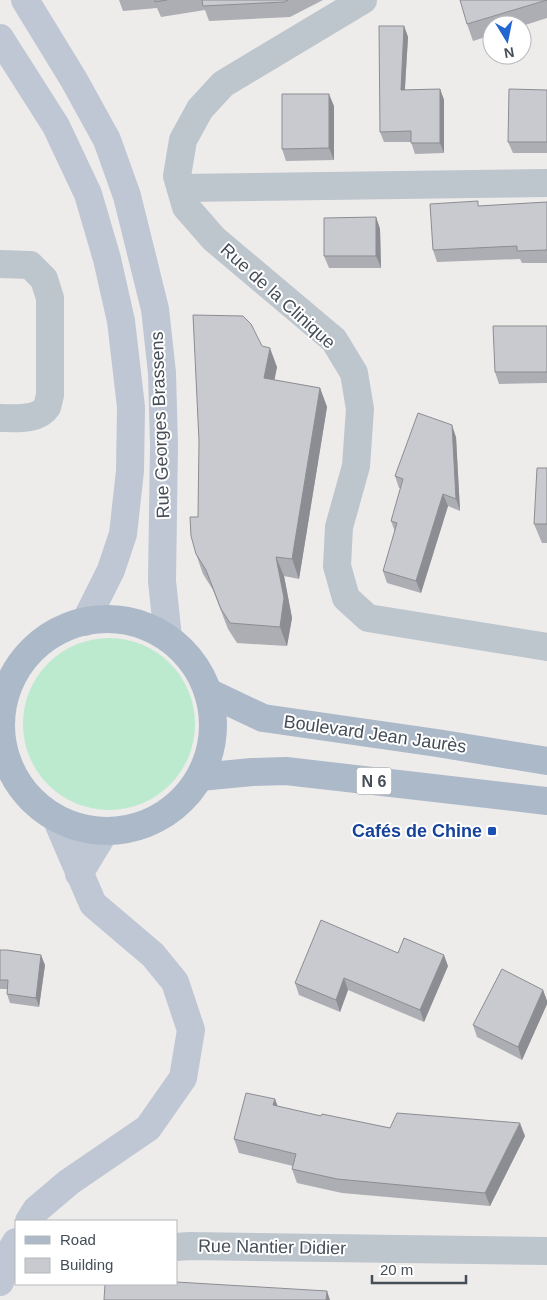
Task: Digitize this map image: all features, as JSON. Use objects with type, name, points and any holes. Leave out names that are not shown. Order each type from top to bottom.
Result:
[{"type":"main road","points":[[114,620],[142,625],[168,638],[192,662],[208,692],[214,720],[211,749],[200,777],[183,800],[160,818],[134,828],[105,831],[80,827],[56,818],[32,800],[18,782],[2,747],[1,720],[9,670],[59,631],[85,622],[114,620]]},
{"type":"main road","name":"Boulevard Jean Jaurès","points":[[208,692],[263,718],[547,761]]},
{"type":"main road","name":"N 6","points":[[200,777],[286,771],[547,801]]},
{"type":"street","name":"Rue Georges Brassens","points":[[25,0],[74,80],[107,140],[127,196],[155,309],[162,373],[164,445],[162,581],[168,638]]},
{"type":"street","name":"Rue de la Clinique","points":[[363,0],[223,84],[200,109],[184,140],[177,176],[180,188],[186,207],[214,239],[334,340],[354,373],[360,408],[356,466],[339,527],[337,566],[346,598],[368,618],[547,647]]},
{"type":"street","points":[[0,38],[56,126],[88,194],[107,259],[120,321],[131,407],[130,471],[123,534],[111,570],[85,622]]},
{"type":"street","points":[[180,188],[547,183]]},
{"type":"street","points":[[0,264],[30,265],[44,279],[50,298],[50,395],[46,407],[38,415],[22,418],[0,418]]},
{"type":"street","points":[[30,1220],[36,1210],[69,1182],[148,1128],[183,1078],[191,1030],[176,982],[153,954],[93,904],[56,818]]},
{"type":"street","points":[[79,874],[105,831]]},
{"type":"street","name":"Rue Nantier Didier","points":[[178,1247],[547,1251]]},
{"type":"green space","points":[[117,638],[134,641],[150,648],[164,657],[176,669],[192,699],[195,724],[194,741],[189,757],[176,779],[164,791],[134,807],[101,810],[84,807],[68,800],[54,791],[42,779],[26,749],[23,716],[26,699],[33,683],[42,669],[54,657],[84,641]]},
{"type":"building","points":[[202,0],[288,0],[284,2],[203,6]]},
{"type":"building","points":[[460,0],[547,0],[497,15],[482,15],[482,20],[467,24]]},
{"type":"building","points":[[379,26],[404,26],[401,90],[440,89],[440,143],[411,143],[411,131],[380,132]]},
{"type":"building","points":[[509,89],[547,90],[547,142],[508,142]]},
{"type":"building","points":[[282,94],[329,94],[329,148],[282,149]]},
{"type":"building","points":[[478,201],[478,206],[547,202],[547,250],[517,251],[517,246],[433,250],[430,204]]},
{"type":"building","points":[[376,217],[376,256],[324,256],[324,218]]},
{"type":"building","points":[[193,315],[243,316],[251,324],[262,346],[270,348],[264,378],[320,388],[292,559],[276,557],[284,598],[280,627],[230,623],[221,609],[206,570],[196,554],[191,536],[190,517],[198,517],[199,441]]},
{"type":"building","points":[[493,326],[547,326],[547,372],[495,372]]},
{"type":"building","points":[[418,413],[452,425],[456,499],[443,494],[416,581],[383,571],[397,523],[391,521],[403,479],[395,476]]},
{"type":"building","points":[[537,468],[547,468],[547,524],[534,524]]},
{"type":"building","points":[[321,920],[398,953],[404,938],[444,955],[420,1010],[344,978],[336,1000],[295,983]]},
{"type":"building","points":[[0,950],[41,955],[36,998],[7,994],[8,980],[0,980]]},
{"type":"building","points":[[502,969],[543,990],[518,1047],[473,1025]]},
{"type":"building","points":[[246,1093],[275,1099],[273,1105],[321,1116],[322,1114],[390,1128],[397,1113],[520,1123],[485,1193],[337,1179],[292,1169],[296,1154],[234,1139]]},
{"type":"building","points":[[178,1282],[327,1291],[326,1300],[104,1300],[105,1285],[178,1285]]},
{"type":"place","name":"Cafés de Chine","points":[[492,831]]}]
